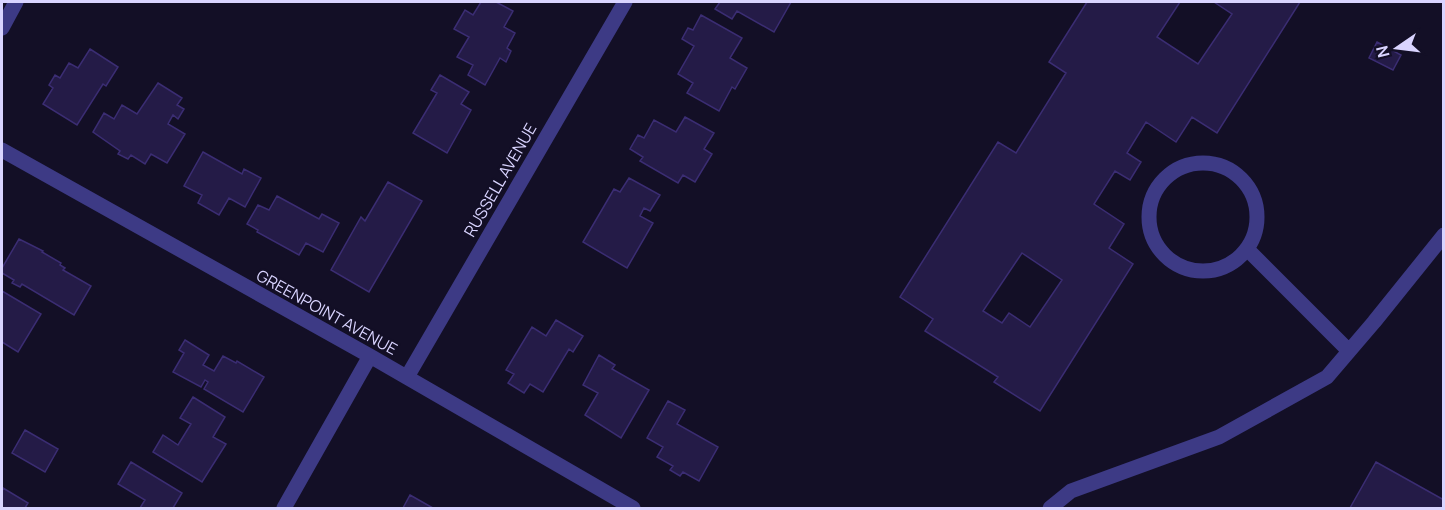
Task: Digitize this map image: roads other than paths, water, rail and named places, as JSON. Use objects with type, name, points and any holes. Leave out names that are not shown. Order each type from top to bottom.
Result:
[{"type":"street","points":[[2,28],[16,2]]},
{"type":"street","name":"RUSSELL AVENUE","points":[[407,377],[625,2]]},
{"type":"street","name":"GREENPOINT AVENUE","points":[[2,150],[370,356],[633,508]]},
{"type":"street","points":[[1208,162],[1228,168],[1242,179],[1253,195],[1257,214],[1255,232],[1247,249],[1232,264],[1213,271],[1192,270],[1173,263],[1158,248],[1149,229],[1148,209],[1155,189],[1169,173],[1187,164],[1208,162]]},
{"type":"street","points":[[1050,508],[1071,491],[1219,437],[1327,377],[1443,235]]},
{"type":"street","points":[[1247,249],[1349,351]]},
{"type":"street","points":[[284,508],[370,356]]}]
